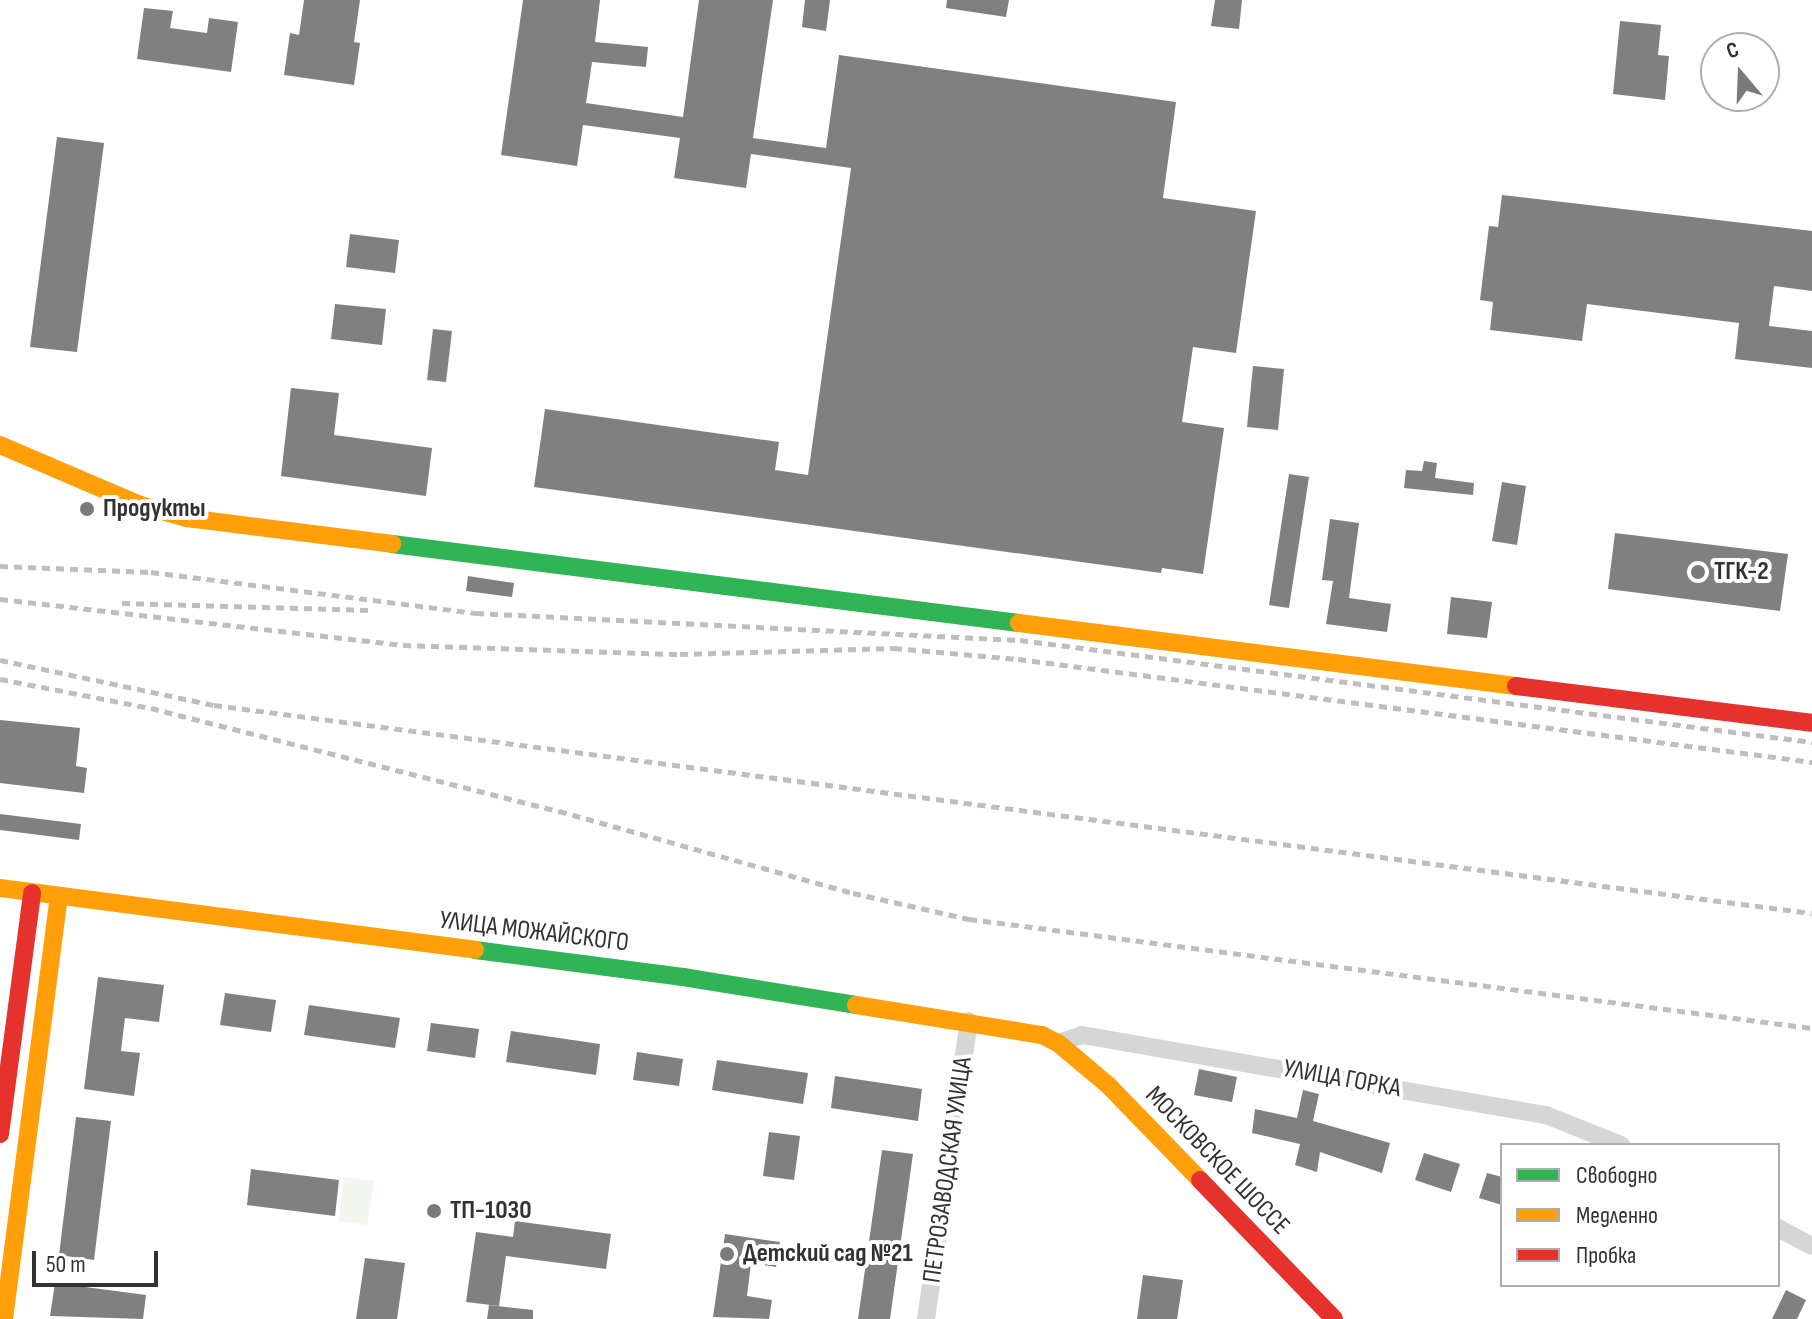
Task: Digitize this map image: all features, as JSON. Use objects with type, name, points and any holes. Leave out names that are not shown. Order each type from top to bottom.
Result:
[{"type":"street","points":[[0,445],[140,505],[187,518],[1812,723]]},
{"type":"street","name":"УЛИЦА МОЖАЙСКОГО","points":[[0,888],[683,977],[1023,1030],[1058,1043]]},
{"type":"street","points":[[0,1134],[32,893]]},
{"type":"street","points":[[4,1319],[59,897]]},
{"type":"street","name":"ПЕТРОЗАВОДСКАЯ УЛИЦА","points":[[926,1319],[969,1021]]},
{"type":"street","name":"УЛИЦА ГОРКА","points":[[1058,1043],[1082,1035],[1546,1115],[1616,1143]]},
{"type":"street","name":"МОСКОВСКОЕ ШОССЕ","points":[[1058,1043],[1109,1086],[1334,1319]]},
{"type":"street","points":[[1780,1229],[1812,1246]]},
{"type":"shaded area","points":[[344,1177],[374,1181],[367,1225],[339,1221]]},
{"type":"building","points":[[304,0],[360,0],[354,42],[360,43],[354,85],[284,75],[290,33],[299,35]]},
{"type":"building","points":[[523,0],[600,0],[595,42],[648,47],[646,67],[592,62],[586,103],[683,117],[699,0],[773,0],[753,138],[826,148],[839,55],[1176,102],[1163,198],[1256,211],[1236,353],[1193,347],[1182,422],[1224,428],[1203,574],[1162,568],[1161,573],[534,487],[545,409],[779,442],[775,470],[808,475],[851,168],[751,154],[746,188],[674,178],[680,138],[583,125],[577,166],[501,155]]},
{"type":"building","points":[[805,0],[830,0],[826,31],[802,27]]},
{"type":"building","points":[[947,0],[1009,0],[1006,17],[946,8]]},
{"type":"building","points":[[1215,0],[1242,0],[1239,29],[1211,26]]},
{"type":"building","points":[[144,8],[173,11],[170,28],[207,33],[209,18],[238,22],[231,72],[137,59]]},
{"type":"building","points":[[1620,21],[1661,25],[1658,55],[1669,56],[1665,100],[1613,94]]},
{"type":"building","points":[[57,137],[104,143],[77,352],[30,347]]},
{"type":"building","points":[[1502,195],[1812,231],[1812,291],[1774,286],[1769,326],[1812,331],[1812,368],[1735,359],[1739,323],[1587,304],[1582,341],[1490,330],[1493,302],[1480,300],[1489,226],[1498,227]]},
{"type":"building","points":[[350,234],[399,240],[395,273],[346,267]]},
{"type":"building","points":[[335,304],[386,309],[382,345],[331,339]]},
{"type":"building","points":[[433,329],[452,331],[446,382],[427,380]]},
{"type":"building","points":[[1253,366],[1284,369],[1278,430],[1247,427]]},
{"type":"building","points":[[291,388],[339,393],[334,435],[432,448],[426,496],[281,476]]},
{"type":"building","points":[[1424,461],[1437,463],[1435,478],[1474,483],[1473,495],[1404,488],[1406,470],[1422,471]]},
{"type":"building","points":[[1289,474],[1309,477],[1289,608],[1269,605]]},
{"type":"building","points":[[1502,482],[1526,486],[1517,545],[1492,541]]},
{"type":"building","points":[[1330,519],[1359,523],[1349,598],[1391,604],[1387,632],[1326,624],[1333,581],[1322,580]]},
{"type":"building","name":"ТГК-2","points":[[1615,533],[1788,554],[1780,611],[1608,589]]},
{"type":"building","points":[[468,576],[514,583],[512,597],[466,591]]},
{"type":"building","points":[[1451,597],[1492,602],[1487,638],[1447,634]]},
{"type":"building","points":[[0,720],[80,728],[76,766],[87,768],[84,793],[0,783]]},
{"type":"building","points":[[0,814],[81,824],[79,840],[0,830]]},
{"type":"building","points":[[98,977],[164,985],[159,1022],[125,1018],[121,1051],[140,1053],[134,1096],[84,1089]]},
{"type":"building","points":[[225,993],[276,1000],[271,1032],[220,1025]]},
{"type":"building","points":[[309,1005],[400,1018],[395,1048],[304,1035]]},
{"type":"building","points":[[431,1023],[479,1029],[475,1058],[427,1051]]},
{"type":"building","points":[[511,1031],[600,1044],[596,1075],[506,1062]]},
{"type":"building","points":[[637,1052],[683,1059],[679,1086],[633,1080]]},
{"type":"building","points":[[717,1060],[808,1073],[803,1104],[712,1090]]},
{"type":"building","points":[[1199,1069],[1237,1077],[1232,1102],[1194,1095]]},
{"type":"building","points":[[835,1076],[922,1089],[918,1121],[831,1108]]},
{"type":"building","points":[[1303,1090],[1319,1094],[1313,1121],[1390,1143],[1382,1173],[1320,1152],[1317,1172],[1295,1165],[1300,1144],[1252,1133],[1255,1109],[1297,1118]]},
{"type":"building","points":[[76,1117],[111,1121],[94,1260],[59,1255]]},
{"type":"building","points":[[769,1132],[800,1136],[794,1180],[763,1176]]},
{"type":"building","points":[[882,1150],[913,1154],[890,1319],[858,1319]]},
{"type":"building","points":[[1424,1153],[1460,1164],[1451,1192],[1415,1180]]},
{"type":"building","points":[[251,1169],[339,1180],[335,1216],[247,1205]]},
{"type":"building","points":[[1487,1173],[1500,1176],[1500,1204],[1479,1198]]},
{"type":"building","points":[[515,1221],[611,1234],[606,1269],[506,1256],[499,1306],[466,1302],[476,1232],[513,1237]]},
{"type":"building","points":[[725,1234],[780,1242],[776,1267],[751,1263],[747,1296],[772,1300],[769,1319],[713,1317]]},
{"type":"building","points":[[365,1258],[405,1263],[397,1319],[356,1319]]},
{"type":"building","points":[[1143,1275],[1183,1280],[1177,1319],[1137,1319]]},
{"type":"building","points":[[55,1283],[146,1295],[143,1319],[50,1316]]},
{"type":"building","points":[[1786,1290],[1806,1300],[1797,1319],[1772,1319]]},
{"type":"building","points":[[489,1305],[533,1310],[533,1319],[487,1319]]},
{"type":"railway","points":[[0,566],[151,572],[476,613],[1020,640],[1812,742]]},
{"type":"railway","points":[[0,599],[403,645],[680,654],[894,648],[1018,659],[1812,762]]},
{"type":"railway","points":[[122,603],[370,610]]},
{"type":"railway","points":[[0,660],[214,705],[1812,913]]},
{"type":"railway","points":[[0,679],[151,708],[559,811],[853,893],[969,919],[1812,1028]]},
{"type":"traffic: fast","points":[[392,544],[1019,623]]},
{"type":"traffic: fast","points":[[475,950],[683,977],[856,1005]]},
{"type":"traffic: slow","points":[[0,445],[140,505],[187,518],[392,544]]},
{"type":"traffic: slow","points":[[1019,623],[1516,686]]},
{"type":"traffic: slow","points":[[0,888],[475,950]]},
{"type":"traffic: slow","points":[[4,1319],[59,897]]},
{"type":"traffic: slow","points":[[856,1005],[1042,1035],[1058,1043],[1109,1086],[1200,1180]]},
{"type":"traffic: jam","points":[[1516,686],[1812,723]]},
{"type":"traffic: jam","points":[[0,1134],[32,893]]},
{"type":"traffic: jam","points":[[1200,1180],[1334,1319]]},
{"type":"place","name":"Продукты","points":[[87,509]]},
{"type":"place","name":"ТГК-2","points":[[1698,572]]},
{"type":"place","name":"ТП-1030","points":[[434,1211]]},
{"type":"place","name":"Детский сад №21","points":[[727,1254]]}]
